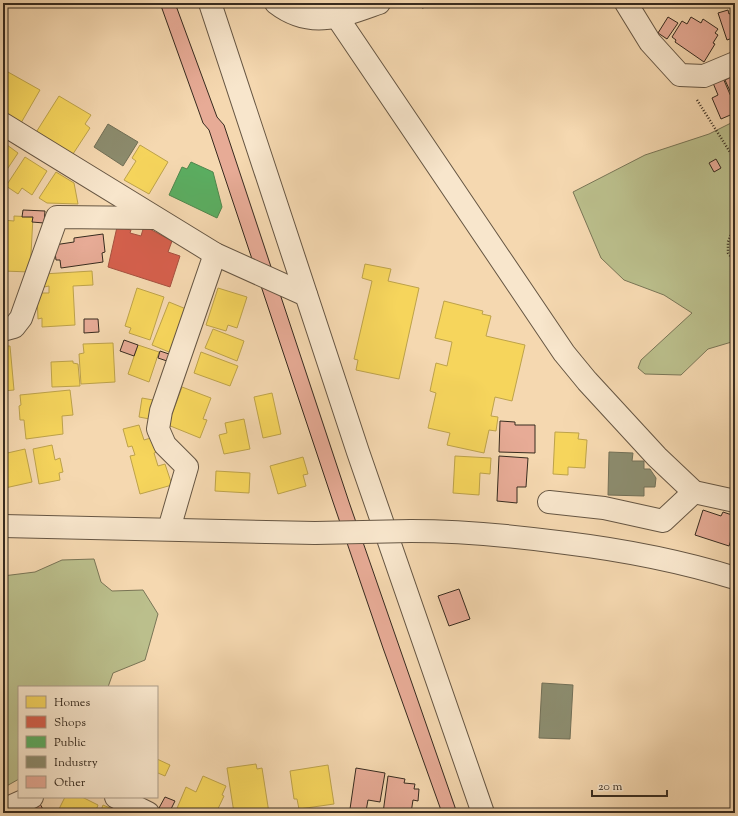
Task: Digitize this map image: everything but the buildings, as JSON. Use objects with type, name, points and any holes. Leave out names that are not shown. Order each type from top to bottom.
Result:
[{"type":"street","points":[[210,3],[358,452],[483,813]]},
{"type":"street","points":[[276,3],[289,12],[310,18],[337,17],[378,3]]},
{"type":"street","points":[[626,3],[650,42],[680,75],[704,76],[735,63]]},
{"type":"street","points":[[337,17],[564,353],[587,381],[657,456],[694,492],[735,501]]},
{"type":"street","points":[[3,124],[215,254],[306,295]]},
{"type":"street","points":[[3,330],[14,327],[21,318],[57,217],[156,218]]},
{"type":"street","points":[[169,529],[188,467],[165,445],[158,429],[161,411],[215,254]]},
{"type":"street","points":[[549,502],[604,508],[663,521],[694,492]]},
{"type":"street","points":[[3,526],[316,533],[411,531],[516,536],[618,550],[714,571],[735,578]]},
{"type":"street","points":[[3,810],[30,798]]},
{"type":"street","points":[[118,798],[148,813]]},
{"type":"path","points":[[680,75],[735,160]]},
{"type":"path","points":[[735,224],[728,242],[728,253],[735,262]]},
{"type":"green space","points":[[735,121],[735,341],[708,349],[681,375],[645,374],[638,368],[641,360],[692,313],[664,295],[624,280],[601,258],[573,192],[645,155],[709,134]]},
{"type":"green space","points":[[94,559],[101,582],[112,591],[143,590],[158,614],[145,660],[113,673],[108,686],[18,686],[18,780],[3,788],[3,576],[35,572],[62,560]]}]
